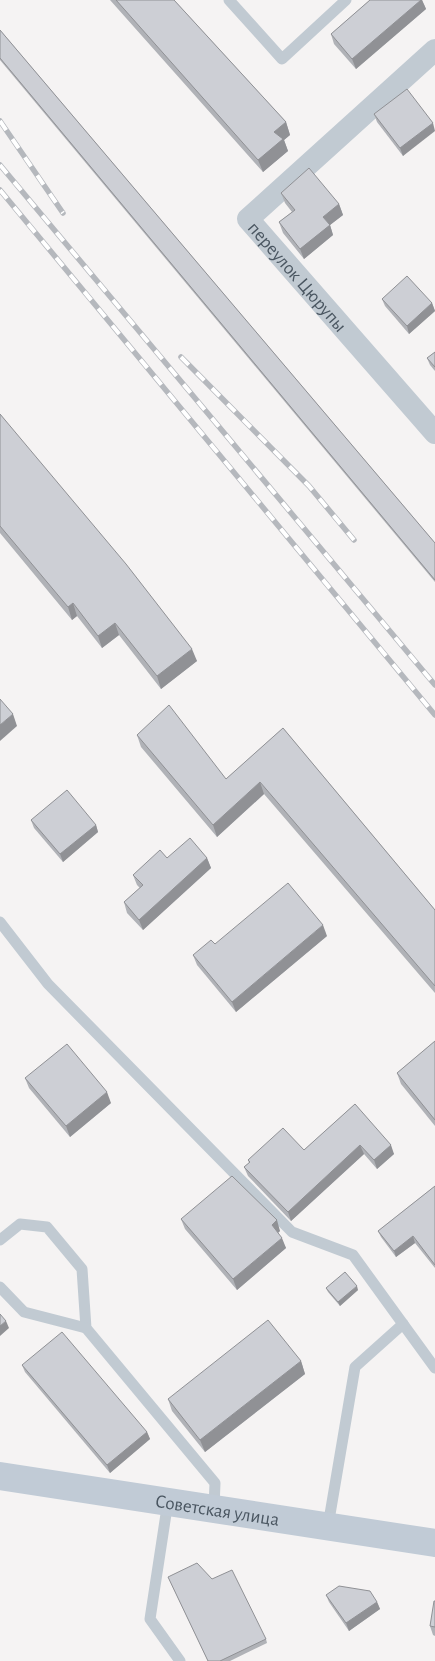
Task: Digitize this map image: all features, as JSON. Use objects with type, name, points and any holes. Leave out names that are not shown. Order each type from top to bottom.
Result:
[{"type":"main road","name":"Советская улица","points":[[5,1471],[168,1501],[435,1543]]},
{"type":"street","name":"переулок Цюрупы","points":[[435,50],[248,219],[435,433]]},
{"type":"lane","points":[[229,0],[282,59],[346,0]]},
{"type":"lane","points":[[0,922],[48,984],[292,1232],[353,1255],[435,1368]]},
{"type":"lane","points":[[0,1240],[20,1224],[47,1227],[82,1269],[86,1328]]},
{"type":"lane","points":[[0,1287],[24,1312],[86,1328],[215,1483],[214,1508]]},
{"type":"lane","points":[[328,1526],[355,1367],[403,1324]]},
{"type":"lane","points":[[168,1501],[150,1619],[180,1661]]},
{"type":"building","points":[[116,0],[174,0],[286,122],[274,132],[283,139],[258,160]]},
{"type":"building","points":[[370,0],[421,0],[352,59],[331,34]]},
{"type":"building","points":[[0,30],[435,543],[435,580],[0,58]]},
{"type":"building","points":[[407,89],[433,123],[400,148],[374,114]]},
{"type":"building","points":[[309,168],[339,204],[323,217],[330,225],[300,249],[279,222],[295,210],[281,193]]},
{"type":"building","points":[[407,276],[432,303],[407,326],[382,299]]},
{"type":"building","points":[[435,352],[435,367],[427,358]]},
{"type":"building","points":[[0,414],[126,564],[192,649],[157,676],[115,623],[98,636],[73,603],[68,607],[0,526]]},
{"type":"building","points":[[0,699],[13,714],[0,725]]},
{"type":"building","points":[[169,705],[226,779],[283,728],[435,910],[435,986],[260,782],[213,825],[137,735]]},
{"type":"building","points":[[67,790],[96,825],[60,854],[31,820]]},
{"type":"building","points":[[190,838],[207,858],[139,920],[124,902],[143,885],[133,875],[160,850],[167,858]]},
{"type":"building","points":[[288,883],[323,925],[232,1002],[193,955],[211,940],[215,944]]},
{"type":"building","points":[[435,1041],[435,1120],[397,1073]]},
{"type":"building","points":[[67,1044],[107,1092],[66,1126],[25,1078]]},
{"type":"building","points":[[355,1104],[391,1145],[374,1160],[360,1145],[288,1212],[244,1167],[250,1162],[248,1160],[283,1128],[304,1150]]},
{"type":"building","points":[[232,1176],[277,1220],[272,1225],[282,1238],[233,1279],[181,1219]]},
{"type":"building","points":[[435,1186],[435,1265],[413,1236],[394,1251],[378,1231]]},
{"type":"building","points":[[345,1272],[357,1286],[338,1302],[326,1288]]},
{"type":"building","points":[[0,1314],[6,1321],[0,1326]]},
{"type":"building","points":[[268,1320],[301,1361],[200,1440],[168,1399]]},
{"type":"building","points":[[62,1332],[147,1432],[107,1465],[22,1365]]},
{"type":"building","points":[[197,1563],[212,1579],[232,1570],[266,1639],[220,1661],[208,1661],[168,1577]]},
{"type":"building","points":[[339,1586],[370,1591],[377,1602],[346,1623],[326,1595]]},
{"type":"building","points":[[435,1601],[435,1627],[430,1626]]},
{"type":"railway","points":[[0,121],[63,213]]},
{"type":"railway","points":[[0,165],[435,685]]},
{"type":"railway","points":[[0,190],[435,715]]},
{"type":"railway","points":[[181,357],[309,486],[354,540]]}]
